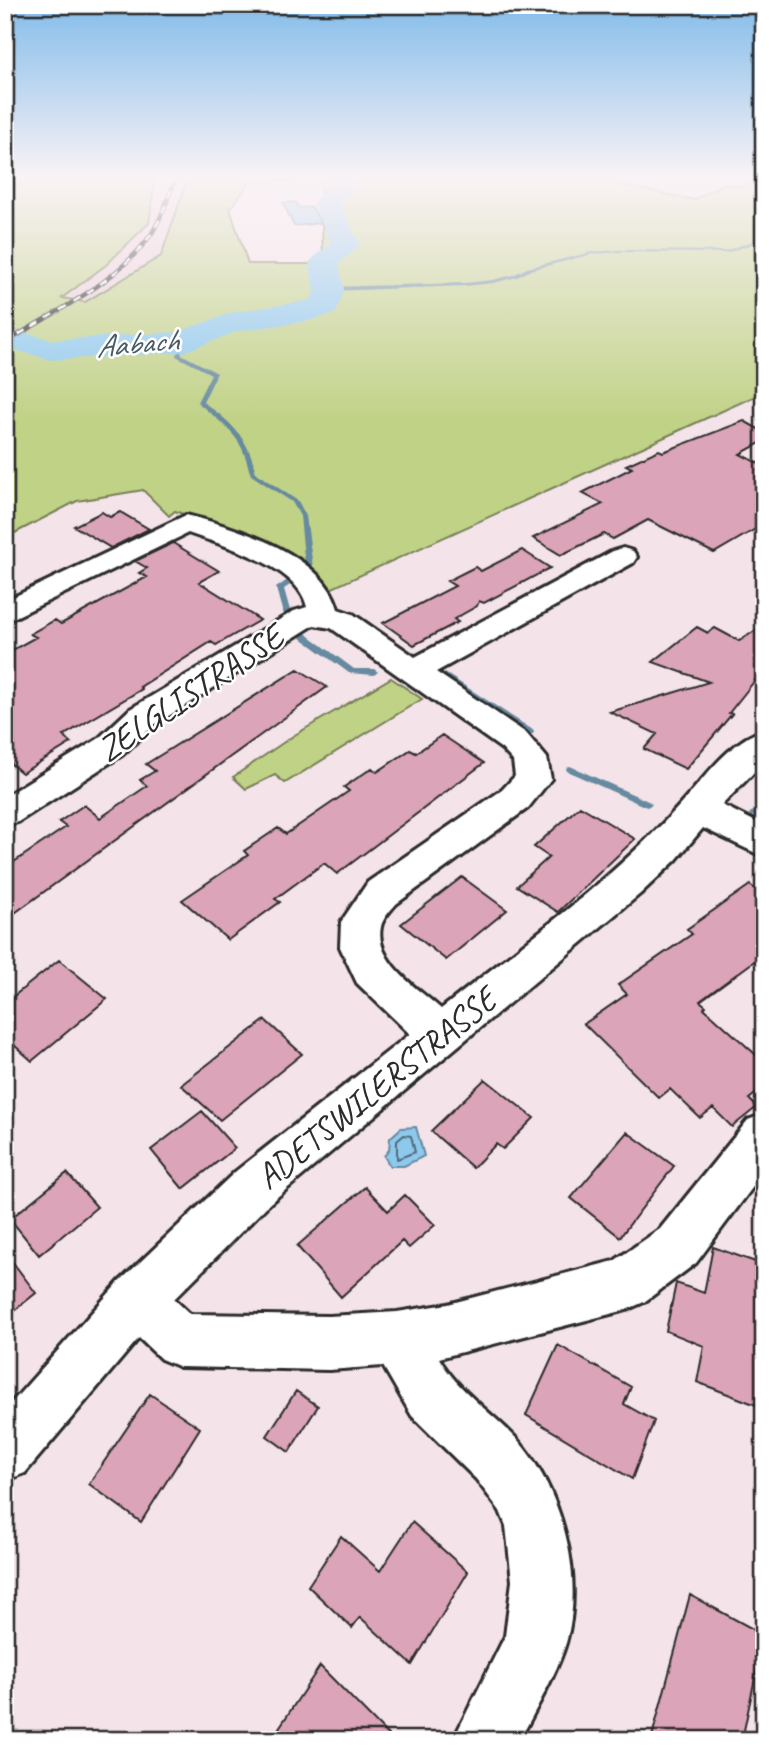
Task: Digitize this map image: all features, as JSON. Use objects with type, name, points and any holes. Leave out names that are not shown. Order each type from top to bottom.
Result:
[{"type":"street","points":[[5,612],[186,523],[245,543],[286,564],[319,594],[324,602],[324,614]]},
{"type":"street","points":[[411,672],[623,557]]},
{"type":"street","name":"ZELGLISTRASSE","points":[[5,813],[110,747],[153,710],[305,617],[324,614],[342,621],[411,672],[514,741],[530,758],[533,779],[515,799],[382,893],[361,922],[360,947],[372,971],[442,1036]]},
{"type":"street","name":"ADETSWILERSTRASSE","points":[[5,1453],[137,1300],[253,1187],[626,884],[663,850],[726,776],[764,742]]},
{"type":"street","points":[[698,809],[764,843]]},
{"type":"street","points":[[137,1300],[180,1340],[329,1343],[448,1331],[626,1284],[678,1246],[764,1135]]},
{"type":"street","points":[[397,1338],[431,1397],[496,1459],[520,1491],[535,1525],[542,1581],[535,1642],[486,1740]]},
{"type":"shaded area","points":[[112,259],[155,259],[85,302],[61,299]]},
{"type":"green space","points":[[5,259],[112,259],[62,298],[85,302],[155,259],[247,259],[248,264],[323,264],[323,259],[764,259],[764,392],[326,591],[214,526],[175,511],[169,516],[143,490],[77,501],[5,538]]},
{"type":"green space","points":[[391,678],[422,699],[285,783],[275,775],[246,789],[233,777],[293,736]]},
{"type":"water","points":[[416,1127],[424,1156],[404,1166],[390,1166],[384,1156],[389,1150],[390,1138],[401,1128]]},
{"type":"building","points":[[744,421],[764,432],[764,441],[740,454],[764,466],[764,524],[714,553],[648,520],[613,539],[604,534],[561,555],[533,538],[603,504],[582,493],[632,468],[626,465],[659,450],[663,452]]},
{"type":"building","points":[[102,512],[110,517],[120,512],[149,529],[111,548],[74,526]]},
{"type":"building","points":[[173,543],[219,571],[199,582],[260,620],[216,645],[211,642],[140,687],[142,689],[63,736],[71,743],[22,773],[5,759],[5,654],[36,637],[30,634],[55,620],[61,624],[147,577],[139,573],[147,568],[135,561]]},
{"type":"building","points":[[522,550],[550,568],[484,603],[479,601],[477,606],[454,619],[458,622],[414,645],[383,623],[455,586],[447,581],[475,567],[481,571]]},
{"type":"building","points":[[764,625],[764,669],[729,713],[732,714],[686,769],[644,749],[657,734],[610,712],[709,682],[653,662],[697,627],[708,633],[715,628],[739,641]]},
{"type":"building","points":[[298,669],[327,687],[5,920],[5,868],[66,827],[59,822],[84,805],[100,818],[147,786],[140,780],[155,771],[146,764]]},
{"type":"building","points":[[442,735],[484,763],[337,874],[324,863],[275,899],[280,902],[228,940],[182,900],[248,855],[244,851],[278,828],[286,834],[349,791],[344,787],[372,768],[377,772],[410,750],[416,753]]},
{"type":"building","points":[[580,806],[635,839],[558,912],[517,886],[549,857],[534,847]]},
{"type":"building","points":[[462,877],[507,910],[446,960],[401,924]]},
{"type":"building","points":[[750,885],[764,896],[764,954],[700,1001],[706,1006],[704,1008],[764,1062],[764,1087],[749,1099],[757,1107],[732,1127],[713,1108],[700,1118],[670,1089],[659,1098],[584,1024],[627,994],[618,985],[692,934],[687,929]]},
{"type":"building","points":[[59,960],[107,999],[32,1061],[5,1037],[5,1003]]},
{"type":"building","points":[[265,1020],[302,1054],[220,1120],[181,1085]]},
{"type":"building","points":[[485,1079],[534,1118],[503,1149],[496,1144],[473,1168],[431,1131]]},
{"type":"building","points":[[202,1111],[235,1148],[183,1189],[151,1150]]},
{"type":"building","points":[[627,1132],[674,1166],[620,1237],[571,1198]]},
{"type":"building","points":[[67,1173],[97,1207],[39,1255],[10,1219]]},
{"type":"building","points":[[365,1187],[388,1211],[405,1195],[435,1225],[409,1248],[402,1241],[341,1297],[297,1246]]},
{"type":"building","points":[[713,1247],[764,1265],[764,1408],[697,1382],[704,1346],[666,1331],[676,1283],[704,1293]]},
{"type":"building","points":[[5,1252],[36,1293],[5,1318]]},
{"type":"building","points":[[558,1345],[631,1387],[624,1404],[654,1421],[632,1479],[526,1415]]},
{"type":"building","points":[[296,1391],[318,1406],[289,1452],[267,1436]]},
{"type":"building","points":[[150,1394],[200,1428],[141,1522],[89,1484]]},
{"type":"building","points":[[412,1522],[468,1572],[412,1665],[360,1617],[352,1628],[308,1586],[341,1536],[380,1571]]},
{"type":"building","points":[[690,1595],[764,1635],[742,1740],[651,1740]]},
{"type":"building","points":[[320,1666],[393,1740],[271,1740]]},
{"type":"waterway","name":"Aabach","points":[[5,337],[51,350],[184,342],[234,322],[308,312],[325,306],[329,289],[324,262],[327,259]]},
{"type":"waterway","points":[[329,289],[403,288],[493,281],[567,259]]},
{"type":"waterway","points":[[184,342],[178,355],[214,373],[200,402],[236,432],[247,451],[253,474],[295,501],[303,516],[309,567]]},
{"type":"waterway","points":[[287,614],[280,588],[292,581]]},
{"type":"waterway","points":[[300,633],[352,671],[374,672]]},
{"type":"waterway","points":[[445,676],[530,732]]},
{"type":"waterway","points":[[570,769],[647,804]]},
{"type":"waterway","points":[[754,814],[764,816]]},
{"type":"railway","points":[[5,343],[85,295],[130,259]]}]
